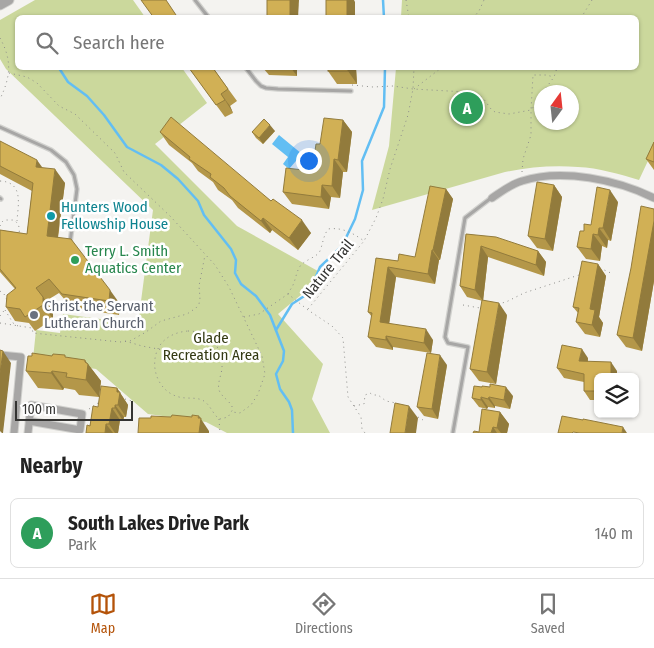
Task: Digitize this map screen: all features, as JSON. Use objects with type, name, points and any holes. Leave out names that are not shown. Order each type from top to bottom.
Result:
[{"type":"street","points":[[0,5],[9,0]]},
{"type":"street","points":[[492,198],[520,181],[537,177],[557,176],[614,183],[638,190],[654,198]]},
{"type":"street","points":[[0,355],[21,357],[14,433]]},
{"type":"street","points":[[28,433],[29,421],[31,405],[82,414],[80,430],[29,421]]},
{"type":"lane","points":[[195,0],[206,15]]},
{"type":"lane","points":[[247,70],[256,82],[266,88],[278,90],[351,91]]},
{"type":"lane","points":[[0,127],[51,150],[66,162],[74,175],[77,189],[69,246]]},
{"type":"lane","points":[[453,432],[468,347],[448,343],[445,337],[465,218],[492,198]]},
{"type":"path","points":[[406,0],[408,15]]},
{"type":"path","points":[[476,15],[484,0]]},
{"type":"path","points":[[583,15],[592,0]]},
{"type":"path","points":[[0,38],[5,46],[9,62],[9,73],[0,99]]},
{"type":"path","name":"Nature Trail","points":[[308,310],[364,241],[376,218],[408,115],[413,89],[414,70]]},
{"type":"path","points":[[413,89],[438,70]]},
{"type":"path","points":[[548,85],[556,70]]},
{"type":"path","points":[[9,73],[27,77],[37,83],[59,106],[80,118],[115,153],[124,172],[171,217],[215,265],[229,287],[262,356],[265,374],[258,394],[251,405],[240,413],[232,412]]},
{"type":"path","points":[[522,172],[523,159],[532,134],[533,75],[554,77]]},
{"type":"path","points":[[362,85],[466,92],[483,98],[490,109],[495,112],[509,114],[531,110],[534,106]]},
{"type":"path","points":[[0,181],[12,185],[18,194],[17,222],[19,234],[16,237]]},
{"type":"path","points":[[0,226],[4,220],[14,220],[17,222]]},
{"type":"path","points":[[243,318],[259,314],[288,294],[300,266],[309,258],[317,256],[320,252],[324,234],[328,229],[341,228],[355,234],[364,241]]},
{"type":"path","points":[[0,323],[32,328],[33,333],[120,342],[130,340],[146,332],[161,321],[187,314],[196,308],[200,298],[199,286],[205,254]]},
{"type":"path","points":[[594,271],[602,269],[613,274]]},
{"type":"path","points":[[492,306],[578,275]]},
{"type":"path","points":[[0,290],[7,303],[5,310],[0,316]]},
{"type":"path","points":[[288,294],[332,326],[343,338],[348,397],[361,417],[362,429],[365,433]]},
{"type":"path","points":[[463,304],[484,308]]},
{"type":"path","points":[[5,310],[13,323],[21,327]]},
{"type":"path","points":[[220,419],[228,417],[232,409],[231,404],[218,388],[222,362],[220,353],[213,341],[206,335],[194,331],[175,334],[165,340],[158,349],[155,368],[161,385],[177,396],[194,398],[205,402],[220,419],[220,433]]},
{"type":"path","points":[[125,341],[222,362]]},
{"type":"path","points":[[354,406],[364,404],[365,395],[370,393],[378,395],[386,401],[396,403]]},
{"type":"path","points":[[118,398],[132,401],[132,411]]},
{"type":"path","points":[[82,414],[102,401]]},
{"type":"path","points":[[414,416],[423,420]]},
{"type":"green space","name":"Glade Recreation Area","points":[[35,0],[133,0],[144,15],[15,15],[15,70],[183,70],[207,103],[155,144],[237,226],[325,275],[278,314],[323,364],[312,399],[330,433],[227,433],[206,422],[148,414],[96,369],[33,359],[36,330],[60,333],[63,314],[138,324],[153,210],[6,69],[0,59],[0,20]]},
{"type":"green space","points":[[402,0],[654,0],[654,148],[639,180],[586,168],[560,166],[532,168],[505,172],[372,210],[389,146],[396,70],[639,70],[639,15],[401,15]]},
{"type":"water","points":[[279,135],[302,154],[289,169],[283,164],[288,157],[272,144]]},
{"type":"building","points":[[141,0],[166,0],[176,15],[152,15]]},
{"type":"building","points":[[267,0],[290,0],[290,15],[267,15]]},
{"type":"building","points":[[326,0],[347,0],[347,15],[326,15]]},
{"type":"building","points":[[190,70],[214,70],[228,89],[221,94],[225,100],[216,105]]},
{"type":"building","points":[[328,70],[348,70],[348,71]]},
{"type":"building","points":[[171,117],[271,201],[273,199],[302,220],[289,238],[263,218],[261,221],[230,196],[224,188],[210,177],[211,174],[189,159],[190,157],[160,132]]},
{"type":"building","points":[[324,118],[343,120],[338,160],[334,159],[332,186],[322,185],[321,197],[283,192],[286,168],[312,171],[316,144],[320,144]]},
{"type":"building","points":[[264,119],[270,125],[259,138],[252,132]]},
{"type":"building","points":[[0,141],[37,160],[36,167],[55,169],[47,236],[71,239],[110,290],[109,301],[62,294],[49,279],[36,288],[43,297],[43,305],[25,317],[20,309],[6,307],[7,295],[16,288],[0,269],[0,230],[27,234],[33,183],[0,166]]},
{"type":"building","points":[[654,142],[654,162],[646,159]]},
{"type":"building","points":[[537,182],[554,185],[545,239],[528,236]]},
{"type":"building","points":[[430,186],[446,189],[428,274],[388,267],[380,322],[426,329],[424,343],[386,336],[386,340],[368,337],[372,313],[368,312],[376,258],[398,261],[399,254],[415,257]]},
{"type":"building","points":[[597,187],[610,190],[603,228],[599,228],[598,235],[593,234],[591,249],[577,247],[580,231],[584,231],[584,224],[591,225]]},
{"type":"building","points":[[641,206],[654,209],[654,221],[633,338],[617,335],[631,268]]},
{"type":"building","points":[[466,234],[496,237],[538,251],[536,265],[481,246],[475,290],[460,286]]},
{"type":"building","points":[[582,261],[598,264],[590,309],[595,310],[592,325],[576,322],[579,308],[573,307]]},
{"type":"building","points":[[482,300],[499,303],[487,372],[470,369]]},
{"type":"building","points":[[562,345],[582,349],[579,361],[611,362],[611,373],[594,373],[594,391],[584,391],[584,374],[557,368]]},
{"type":"building","points":[[0,350],[3,351],[0,373]]},
{"type":"building","points":[[32,353],[52,356],[53,354],[65,355],[65,357],[85,360],[88,364],[86,380],[66,377],[67,373],[26,371],[28,356],[32,356]]},
{"type":"building","points":[[427,353],[440,355],[432,409],[417,407]]},
{"type":"building","points":[[490,384],[506,387],[504,400],[489,397],[488,399],[481,397],[481,400],[472,398],[474,386],[490,387]]},
{"type":"building","points":[[101,386],[117,388],[117,392],[120,392],[118,405],[112,408],[105,433],[86,433],[87,425],[90,426],[93,406],[98,407]]},
{"type":"building","points":[[395,403],[409,406],[405,433],[390,433]]},
{"type":"building","points":[[482,409],[500,412],[497,428],[493,427],[491,433],[473,433],[474,431],[479,432]]},
{"type":"building","points":[[172,415],[199,416],[198,418],[201,418],[199,433],[138,433],[139,418],[151,418],[151,416],[171,417]]},
{"type":"building","points":[[562,416],[623,427],[622,433],[558,433]]},
{"type":"waterway","points":[[383,0],[384,15]]},
{"type":"waterway","points":[[60,70],[68,82],[87,96],[104,115],[127,147],[161,165],[178,179],[198,201],[204,215],[231,249],[236,260],[235,273],[241,284],[256,296],[270,315],[284,351],[283,361],[276,374],[280,389],[292,410],[293,433]]},
{"type":"waterway","points":[[276,330],[292,304],[309,293],[320,267],[342,246],[355,219],[363,190],[362,161],[384,107],[385,70]]},
{"type":"place","name":"South Lakes Drive Park","points":[[467,108]]},
{"type":"place","name":"Hunters Wood Fellowship House","points":[[51,216]]},
{"type":"place","name":"Terry L. Smith Aquatics Center","points":[[75,260]]},
{"type":"place","name":"Christ the Servant Lutheran Church","points":[[34,315]]}]
